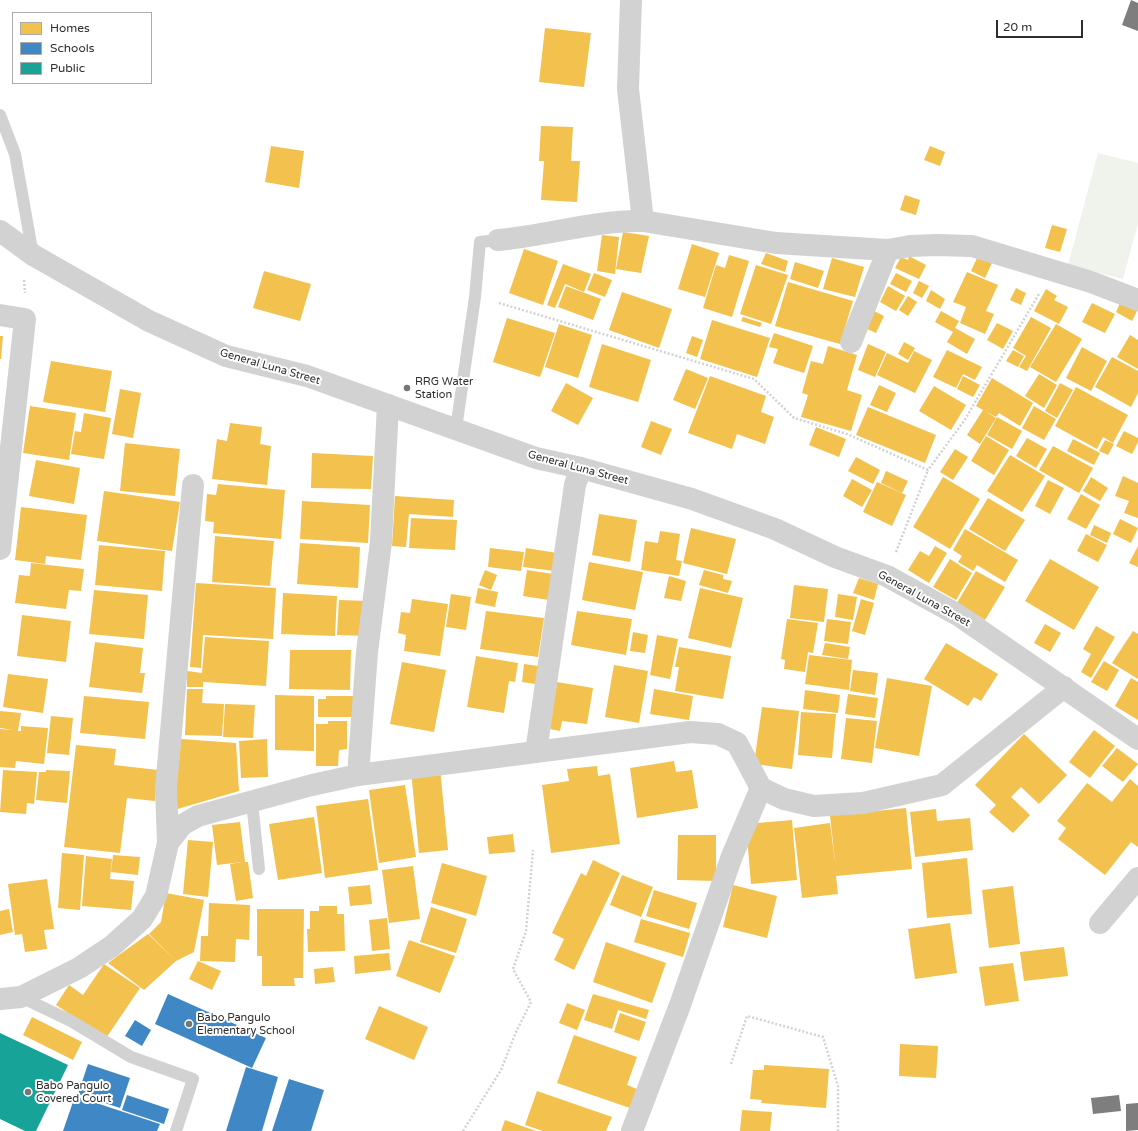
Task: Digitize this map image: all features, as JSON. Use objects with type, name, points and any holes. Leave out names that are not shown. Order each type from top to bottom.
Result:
[{"type":"street","points":[[631,0],[628,89],[643,221]]},
{"type":"street","points":[[498,240],[519,238],[623,220],[643,221],[776,243],[888,250],[910,246],[972,246],[1091,282],[1138,300]]},
{"type":"street","name":"General Luna Street","points":[[0,232],[33,255],[149,320],[226,356],[307,376],[536,458],[581,468],[692,499],[775,529],[835,557],[887,576],[958,615],[1138,739]]},
{"type":"street","points":[[851,342],[888,250]]},
{"type":"street","points":[[0,315],[25,319],[1,540]]},
{"type":"street","points":[[358,774],[367,652],[381,542],[388,405]]},
{"type":"street","points":[[536,752],[575,485],[581,468]]},
{"type":"street","points":[[10,998],[79,968],[112,946],[142,919],[156,896],[168,843],[166,788],[193,485]]},
{"type":"street","points":[[168,843],[182,825],[198,816],[358,774],[690,732],[718,734],[737,743],[761,788],[784,799],[814,806],[863,803],[942,785],[1064,687]]},
{"type":"street","points":[[632,1131],[680,1006],[732,856],[761,788]]},
{"type":"street","points":[[1100,923],[1138,878]]},
{"type":"lane","points":[[0,115],[15,154],[33,255]]},
{"type":"lane","points":[[456,429],[475,296],[480,242],[498,240]]},
{"type":"lane","points":[[252,802],[259,869]]},
{"type":"lane","points":[[10,998],[71,1021],[131,1057],[193,1079],[176,1131]]},
{"type":"path","points":[[25,319],[24,280],[33,255]]},
{"type":"path","points":[[887,576],[928,470],[964,421],[1053,270]]},
{"type":"path","points":[[499,303],[754,379],[794,418],[847,434],[928,470]]},
{"type":"path","points":[[463,1131],[501,1070],[516,1032],[531,1002],[513,970],[526,931],[533,850]]},
{"type":"path","points":[[731,1064],[747,1016],[823,1037],[838,1086],[838,1131]]},
{"type":"shaded area","points":[[1098,153],[1138,163],[1138,223],[1123,279],[1068,265]]},
{"type":"building: Homes","points":[[545,28],[591,33],[584,87],[539,82]]},
{"type":"building: Homes","points":[[541,126],[573,127],[571,161],[580,161],[577,202],[541,200],[544,161],[539,161]]},
{"type":"building: Homes","points":[[271,146],[304,151],[299,188],[265,182]]},
{"type":"building: Homes","points":[[930,146],[945,152],[940,166],[924,160]]},
{"type":"building: Homes","points":[[905,195],[920,200],[916,215],[900,210]]},
{"type":"building: Homes","points":[[1052,225],[1067,229],[1060,252],[1045,248]]},
{"type":"building: Homes","points":[[623,232],[649,236],[641,273],[616,269]]},
{"type":"building: Homes","points":[[602,235],[619,237],[615,274],[597,271]]},
{"type":"building: Homes","points":[[692,244],[719,253],[705,297],[678,289]]},
{"type":"building: Homes","points":[[524,249],[558,261],[543,305],[509,293]]},
{"type":"building: Homes","points":[[766,253],[788,261],[785,272],[761,264]]},
{"type":"building: Homes","points":[[729,255],[749,261],[732,317],[703,308],[716,265],[725,268]]},
{"type":"building: Homes","points":[[909,256],[926,265],[919,279],[895,268],[901,257],[908,260]]},
{"type":"building: Homes","points":[[978,256],[992,263],[985,278],[971,271]]},
{"type":"building: Homes","points":[[832,258],[864,267],[855,297],[823,289]]},
{"type":"building: Homes","points":[[795,262],[824,271],[818,288],[790,279]]},
{"type":"building: Homes","points":[[563,264],[591,274],[584,292],[565,284],[555,308],[547,305]]},
{"type":"building: Homes","points":[[756,265],[788,275],[771,324],[740,314]]},
{"type":"building: Homes","points":[[264,271],[311,284],[300,321],[253,308]]},
{"type":"building: Homes","points":[[967,272],[998,285],[986,311],[994,314],[985,334],[960,323],[966,307],[953,302]]},
{"type":"building: Homes","points":[[594,273],[612,280],[605,297],[587,290]]},
{"type":"building: Homes","points":[[896,273],[912,281],[906,292],[890,284]]},
{"type":"building: Homes","points":[[919,281],[929,286],[922,298],[913,293]]},
{"type":"building: Homes","points":[[788,282],[853,301],[840,344],[775,326]]},
{"type":"building: Homes","points":[[566,286],[601,299],[593,320],[558,307]]},
{"type":"building: Homes","points":[[888,286],[905,296],[896,311],[880,302]]},
{"type":"building: Homes","points":[[1016,288],[1026,293],[1021,305],[1010,300]]},
{"type":"building: Homes","points":[[1046,289],[1057,296],[1054,300],[1068,307],[1059,324],[1034,311]]},
{"type":"building: Homes","points":[[931,290],[945,299],[940,309],[926,301]]},
{"type":"building: Homes","points":[[622,292],[672,309],[659,348],[609,330]]},
{"type":"building: Homes","points":[[908,296],[917,302],[908,316],[899,310]]},
{"type":"building: Homes","points":[[1122,299],[1138,309],[1132,321],[1116,312]]},
{"type":"building: Homes","points":[[1092,303],[1115,314],[1105,333],[1082,322]]},
{"type":"building: Homes","points":[[874,311],[884,316],[876,333],[865,328]]},
{"type":"building: Homes","points":[[941,311],[959,321],[955,328],[975,339],[967,354],[947,342],[953,332],[935,322]]},
{"type":"building: Homes","points":[[743,317],[762,323],[760,327],[741,321]]},
{"type":"building: Homes","points":[[1031,317],[1051,328],[1027,371],[1019,367],[1026,356],[1013,348]]},
{"type":"building: Homes","points":[[507,318],[555,333],[540,377],[493,362]]},
{"type":"building: Homes","points":[[712,320],[770,338],[757,377],[700,359]]},
{"type":"building: Homes","points":[[997,323],[1013,331],[1003,349],[987,340]]},
{"type":"building: Homes","points":[[559,324],[592,335],[578,378],[545,367]]},
{"type":"building: Homes","points":[[1056,324],[1082,339],[1056,382],[1030,367]]},
{"type":"building: Homes","points":[[774,333],[813,346],[804,373],[773,363],[778,349],[769,347]]},
{"type":"building: Homes","points":[[1130,335],[1138,340],[1138,369],[1117,357]]},
{"type":"building: Homes","points":[[0,336],[3,336],[1,359],[0,359]]},
{"type":"building: Homes","points":[[692,336],[703,340],[697,357],[686,353]]},
{"type":"building: Homes","points":[[904,342],[915,348],[908,360],[898,354]]},
{"type":"building: Homes","points":[[602,344],[651,360],[638,402],[589,387]]},
{"type":"building: Homes","points":[[868,344],[886,352],[875,377],[858,370]]},
{"type":"building: Homes","points":[[828,346],[857,355],[847,390],[862,395],[851,431],[801,417],[808,395],[802,393],[811,361],[823,364]]},
{"type":"building: Homes","points":[[1082,347],[1107,361],[1091,391],[1066,378]]},
{"type":"building: Homes","points":[[947,350],[982,367],[975,380],[963,374],[956,388],[933,377]]},
{"type":"building: Homes","points":[[1013,350],[1024,356],[1018,367],[1006,361]]},
{"type":"building: Homes","points":[[914,351],[932,360],[915,393],[877,375],[887,353],[908,363]]},
{"type":"building: Homes","points":[[1112,357],[1138,371],[1138,393],[1131,407],[1095,387]]},
{"type":"building: Homes","points":[[51,361],[112,371],[105,412],[43,402]]},
{"type":"building: Homes","points":[[686,369],[708,378],[695,409],[673,400]]},
{"type":"building: Homes","points":[[1039,374],[1057,385],[1044,408],[1025,396]]},
{"type":"building: Homes","points":[[710,376],[766,396],[761,412],[774,417],[765,444],[737,434],[732,449],[688,433]]},
{"type":"building: Homes","points":[[963,376],[980,385],[973,397],[957,389]]},
{"type":"building: Homes","points":[[992,378],[1033,403],[1020,426],[999,413],[996,417],[985,411],[996,418],[980,444],[967,435],[983,410],[976,406]]},
{"type":"building: Homes","points":[[566,383],[593,398],[578,425],[551,411]]},
{"type":"building: Homes","points":[[1060,383],[1073,390],[1057,418],[1045,411]]},
{"type":"building: Homes","points":[[879,385],[896,393],[887,412],[870,405]]},
{"type":"building: Homes","points":[[934,386],[966,405],[951,430],[919,411]]},
{"type":"building: Homes","points":[[1076,387],[1128,415],[1113,443],[1103,437],[1097,449],[1055,426]]},
{"type":"building: Homes","points":[[120,389],[141,393],[133,438],[112,434]]},
{"type":"building: Homes","points":[[30,406],[76,413],[69,460],[23,453]]},
{"type":"building: Homes","points":[[1034,406],[1056,419],[1044,440],[1022,428]]},
{"type":"building: Homes","points":[[868,407],[936,435],[925,463],[856,435]]},
{"type":"building: Homes","points":[[84,413],[111,418],[104,459],[71,454],[75,431],[81,432]]},
{"type":"building: Homes","points":[[997,417],[1022,431],[1012,449],[987,435]]},
{"type":"building: Homes","points":[[651,421],[672,429],[661,455],[641,447]]},
{"type":"building: Homes","points":[[230,423],[262,427],[260,444],[271,446],[267,485],[212,479],[217,439],[227,441]]},
{"type":"building: Homes","points":[[816,427],[846,439],[839,457],[809,445]]},
{"type":"building: Homes","points":[[1124,431],[1138,438],[1138,442],[1132,454],[1116,446]]},
{"type":"building: Homes","points":[[986,436],[1009,450],[994,475],[971,461]]},
{"type":"building: Homes","points":[[1027,438],[1047,449],[1036,468],[1016,456]]},
{"type":"building: Homes","points":[[1073,439],[1100,453],[1094,465],[1067,451]]},
{"type":"building: Homes","points":[[1105,440],[1114,444],[1108,455],[1099,451]]},
{"type":"building: Homes","points":[[125,443],[180,449],[175,496],[120,491]]},
{"type":"building: Homes","points":[[1053,446],[1093,468],[1079,493],[1039,470]]},
{"type":"building: Homes","points":[[955,449],[968,457],[953,480],[940,472]]},
{"type":"building: Homes","points":[[312,453],[373,456],[371,489],[311,488]]},
{"type":"building: Homes","points":[[1010,455],[1045,476],[1022,512],[987,491]]},
{"type":"building: Homes","points":[[856,457],[880,470],[873,484],[848,471]]},
{"type":"building: Homes","points":[[36,460],[80,468],[74,504],[29,496]]},
{"type":"building: Homes","points":[[886,471],[908,481],[902,493],[881,483]]},
{"type":"building: Homes","points":[[1123,476],[1138,483],[1138,518],[1124,513],[1129,501],[1115,496]]},
{"type":"building: Homes","points":[[943,477],[980,499],[950,549],[913,527]]},
{"type":"building: Homes","points":[[1091,477],[1108,488],[1100,501],[1083,491]]},
{"type":"building: Homes","points":[[852,479],[872,490],[862,507],[843,496]]},
{"type":"building: Homes","points":[[1048,480],[1064,488],[1050,514],[1035,506]]},
{"type":"building: Homes","points":[[877,482],[906,495],[892,526],[863,512]]},
{"type":"building: Homes","points":[[218,484],[285,490],[281,539],[213,533],[214,522],[205,521],[207,494],[216,495]]},
{"type":"building: Homes","points":[[104,491],[180,502],[172,551],[97,541]]},
{"type":"building: Homes","points":[[1081,494],[1100,505],[1086,529],[1067,519]]},
{"type":"building: Homes","points":[[395,496],[454,500],[453,517],[409,514],[406,547],[392,546]]},
{"type":"building: Homes","points":[[988,498],[1025,520],[1005,551],[969,529]]},
{"type":"building: Homes","points":[[302,501],[370,505],[368,543],[300,539]]},
{"type":"building: Homes","points":[[21,507],[87,515],[81,560],[46,556],[45,564],[15,560]]},
{"type":"building: Homes","points":[[599,514],[637,520],[630,562],[592,555]]},
{"type":"building: Homes","points":[[411,518],[457,520],[455,550],[409,548]]},
{"type":"building: Homes","points":[[1120,519],[1138,528],[1131,543],[1113,534]]},
{"type":"building: Homes","points":[[1094,525],[1111,533],[1107,543],[1090,535]]},
{"type":"building: Homes","points":[[691,528],[736,539],[727,574],[683,563]]},
{"type":"building: Homes","points":[[965,529],[1018,560],[1005,582],[977,565],[973,571],[958,562],[962,556],[953,550]]},
{"type":"building: Homes","points":[[660,531],[680,534],[676,560],[682,561],[679,576],[641,570],[645,541],[658,543]]},
{"type":"building: Homes","points":[[1086,534],[1107,545],[1098,562],[1077,551]]},
{"type":"building: Homes","points":[[215,536],[274,541],[270,586],[212,582]]},
{"type":"building: Homes","points":[[300,543],[360,547],[358,588],[297,584]]},
{"type":"building: Homes","points":[[99,545],[165,551],[162,591],[95,585]]},
{"type":"building: Homes","points":[[935,546],[947,553],[929,583],[908,570],[920,551],[929,556]]},
{"type":"building: Homes","points":[[1138,546],[1138,567],[1129,563]]},
{"type":"building: Homes","points":[[490,548],[524,552],[521,571],[488,567]]},
{"type":"building: Homes","points":[[526,548],[557,553],[554,571],[523,567]]},
{"type":"building: Homes","points":[[950,559],[972,573],[956,600],[933,587]]},
{"type":"building: Homes","points":[[1050,559],[1099,587],[1074,630],[1025,601]]},
{"type":"building: Homes","points":[[589,562],[643,572],[635,610],[582,600]]},
{"type":"building: Homes","points":[[31,563],[84,569],[81,591],[69,590],[66,609],[15,603],[19,575],[30,576]]},
{"type":"building: Homes","points":[[485,570],[497,575],[491,590],[479,585]]},
{"type":"building: Homes","points":[[527,570],[553,574],[549,600],[523,596]]},
{"type":"building: Homes","points":[[704,570],[723,575],[723,579],[732,581],[728,593],[699,585]]},
{"type":"building: Homes","points":[[976,571],[1005,587],[985,620],[957,603]]},
{"type":"building: Homes","points":[[669,576],[686,581],[681,601],[664,598]]},
{"type":"building: Homes","points":[[859,578],[878,584],[874,600],[853,593]]},
{"type":"building: Homes","points":[[196,583],[276,588],[273,639],[203,635],[201,668],[190,667]]},
{"type":"building: Homes","points":[[794,585],[828,589],[824,622],[790,618]]},
{"type":"building: Homes","points":[[478,588],[498,592],[495,607],[475,603]]},
{"type":"building: Homes","points":[[700,588],[743,598],[731,648],[688,638]]},
{"type":"building: Homes","points":[[94,590],[148,595],[144,639],[89,634]]},
{"type":"building: Homes","points":[[283,593],[337,596],[335,636],[281,634]]},
{"type":"building: Homes","points":[[451,594],[471,597],[466,630],[446,627]]},
{"type":"building: Homes","points":[[838,594],[857,597],[853,620],[835,617]]},
{"type":"building: Homes","points":[[412,599],[448,604],[440,656],[404,651],[406,635],[398,633],[401,612],[410,613]]},
{"type":"building: Homes","points":[[861,599],[874,603],[865,635],[852,631]]},
{"type":"building: Homes","points":[[339,600],[367,601],[366,636],[337,635]]},
{"type":"building: Homes","points":[[486,611],[544,618],[538,657],[480,649]]},
{"type":"building: Homes","points":[[577,611],[632,619],[626,655],[571,645]]},
{"type":"building: Homes","points":[[22,615],[71,621],[66,662],[17,656]]},
{"type":"building: Homes","points":[[787,619],[818,623],[813,653],[808,652],[805,672],[784,669],[785,660],[781,659]]},
{"type":"building: Homes","points":[[827,619],[851,622],[848,644],[824,641]]},
{"type":"building: Homes","points":[[1045,624],[1061,633],[1050,652],[1034,643]]},
{"type":"building: Homes","points":[[1096,626],[1115,637],[1091,678],[1081,672],[1091,654],[1083,649]]},
{"type":"building: Homes","points":[[1133,631],[1138,634],[1138,679],[1112,663]]},
{"type":"building: Homes","points":[[633,632],[648,635],[645,653],[630,651]]},
{"type":"building: Homes","points":[[657,635],[678,639],[670,679],[650,675]]},
{"type":"building: Homes","points":[[205,637],[269,641],[266,686],[203,682],[203,687],[187,687],[187,671],[202,673]]},
{"type":"building: Homes","points":[[95,642],[143,648],[140,673],[145,673],[142,693],[89,687]]},
{"type":"building: Homes","points":[[825,643],[850,647],[848,659],[822,655]]},
{"type":"building: Homes","points":[[946,643],[998,674],[981,701],[974,697],[968,706],[924,679]]},
{"type":"building: Homes","points":[[679,647],[731,656],[723,699],[675,691],[679,667],[675,667]]},
{"type":"building: Homes","points":[[290,650],[351,650],[350,690],[289,689]]},
{"type":"building: Homes","points":[[809,655],[852,660],[849,690],[805,684]]},
{"type":"building: Homes","points":[[476,656],[518,663],[515,682],[509,681],[504,713],[467,707]]},
{"type":"building: Homes","points":[[1104,661],[1119,670],[1107,691],[1091,682]]},
{"type":"building: Homes","points":[[402,662],[446,670],[434,732],[390,724]]},
{"type":"building: Homes","points":[[524,664],[545,667],[542,685],[522,682]]},
{"type":"building: Homes","points":[[614,665],[648,671],[639,723],[605,717]]},
{"type":"building: Homes","points":[[853,670],[878,673],[875,695],[850,691]]},
{"type":"building: Homes","points":[[8,674],[48,679],[43,713],[3,707]]},
{"type":"building: Homes","points":[[887,678],[932,686],[919,756],[875,748]]},
{"type":"building: Homes","points":[[1131,678],[1138,682],[1138,720],[1115,706]]},
{"type":"building: Homes","points":[[557,682],[593,688],[587,724],[562,721],[560,731],[550,729]]},
{"type":"building: Homes","points":[[187,689],[203,689],[202,703],[224,704],[222,736],[185,735]]},
{"type":"building: Homes","points":[[654,689],[693,696],[689,720],[650,714]]},
{"type":"building: Homes","points":[[805,690],[840,695],[838,713],[803,709]]},
{"type":"building: Homes","points":[[848,694],[878,698],[875,718],[845,714]]},
{"type":"building: Homes","points":[[275,695],[314,696],[314,751],[275,750]]},
{"type":"building: Homes","points":[[84,696],[149,702],[145,739],[80,733]]},
{"type":"building: Homes","points":[[326,696],[355,696],[355,717],[318,717],[318,699],[326,699]]},
{"type":"building: Homes","points":[[225,704],[255,705],[253,738],[223,737]]},
{"type":"building: Homes","points":[[762,707],[799,711],[792,769],[754,764]]},
{"type":"building: Homes","points":[[0,711],[21,713],[18,731],[21,731],[21,726],[48,728],[44,764],[16,761],[15,768],[0,767],[0,729],[13,730],[0,728]]},
{"type":"building: Homes","points":[[801,712],[836,714],[832,758],[798,755]]},
{"type":"building: Homes","points":[[51,716],[73,718],[69,755],[47,753]]},
{"type":"building: Homes","points":[[846,718],[877,721],[872,763],[841,759]]},
{"type":"building: Homes","points":[[328,721],[347,721],[347,749],[339,750],[338,766],[316,766],[316,724],[328,724]]},
{"type":"building: Homes","points":[[1094,730],[1115,746],[1090,778],[1069,762]]},
{"type":"building: Homes","points":[[1024,734],[1067,775],[1039,804],[1021,787],[1011,797],[1030,815],[1013,833],[989,812],[996,805],[975,785]]},
{"type":"building: Homes","points":[[181,739],[236,743],[239,791],[174,810]]},
{"type":"building: Homes","points":[[267,739],[268,777],[241,778],[239,741]]},
{"type":"building: Homes","points":[[76,745],[116,749],[114,765],[158,770],[155,801],[127,798],[120,853],[64,847]]},
{"type":"building: Homes","points":[[1117,748],[1138,764],[1123,782],[1102,766]]},
{"type":"building: Homes","points":[[674,761],[676,772],[692,770],[698,808],[637,818],[630,768]]},
{"type":"building: Homes","points":[[597,766],[598,776],[610,774],[620,844],[551,853],[542,785],[569,781],[567,769]]},
{"type":"building: Homes","points":[[440,768],[448,850],[419,853],[411,771]]},
{"type":"building: Homes","points":[[3,770],[37,772],[34,804],[27,803],[26,814],[0,812]]},
{"type":"building: Homes","points":[[46,770],[70,771],[67,803],[36,800],[39,772],[46,772]]},
{"type":"building: Homes","points":[[1130,779],[1138,786],[1138,847],[1131,842],[1105,875],[1058,839],[1066,828],[1057,821],[1087,783],[1112,802]]},
{"type":"building: Homes","points":[[405,785],[416,857],[379,863],[369,790]]},
{"type":"building: Homes","points":[[368,799],[378,870],[325,878],[316,806]]},
{"type":"building: Homes","points":[[829,807],[857,813],[906,808],[912,869],[836,876],[838,894],[802,898],[794,828],[830,823],[836,870]]},
{"type":"building: Homes","points":[[936,809],[937,821],[970,818],[973,850],[915,857],[910,812]]},
{"type":"building: Homes","points":[[314,817],[322,873],[278,880],[269,824]]},
{"type":"building: Homes","points":[[792,820],[797,880],[751,884],[746,824]]},
{"type":"building: Homes","points":[[240,822],[245,862],[248,862],[253,898],[236,901],[230,864],[242,862],[217,865],[212,825]]},
{"type":"building: Homes","points":[[513,834],[515,852],[489,854],[487,837]]},
{"type":"building: Homes","points":[[678,835],[716,835],[716,881],[677,880]]},
{"type":"building: Homes","points":[[188,840],[213,842],[208,897],[183,894]]},
{"type":"building: Homes","points":[[62,853],[84,855],[80,910],[58,908]]},
{"type":"building: Homes","points":[[113,855],[140,857],[138,875],[111,872]]},
{"type":"building: Homes","points":[[86,856],[112,859],[110,879],[134,881],[131,910],[82,906]]},
{"type":"building: Homes","points":[[967,858],[972,914],[927,918],[922,863]]},
{"type":"building: Homes","points":[[593,860],[620,873],[574,970],[554,960],[564,939],[552,933],[581,873],[586,876]]},
{"type":"building: Homes","points":[[442,863],[487,876],[476,916],[431,903]]},
{"type":"building: Homes","points":[[413,866],[420,919],[389,923],[382,870]]},
{"type":"building: Homes","points":[[622,875],[653,887],[641,917],[610,905]]},
{"type":"building: Homes","points":[[47,879],[54,929],[44,930],[47,949],[25,952],[22,934],[15,935],[8,884]]},
{"type":"building: Homes","points":[[370,885],[372,904],[350,906],[348,887]]},
{"type":"building: Homes","points":[[733,885],[777,896],[767,938],[723,927]]},
{"type":"building: Homes","points":[[1013,886],[1020,944],[989,948],[982,890]]},
{"type":"building: Homes","points":[[654,890],[697,903],[689,929],[646,916]]},
{"type":"building: Homes","points":[[166,893],[204,900],[194,952],[176,961],[149,934],[161,922]]},
{"type":"building: Homes","points":[[209,903],[250,905],[249,940],[236,939],[235,962],[200,961],[201,936],[208,936]]},
{"type":"building: Homes","points":[[319,906],[337,906],[337,914],[344,914],[345,951],[308,952],[307,929],[310,929],[310,911],[319,911]]},
{"type":"building: Homes","points":[[431,907],[467,919],[456,953],[420,942]]},
{"type":"building: Homes","points":[[9,909],[13,932],[0,935],[0,911]]},
{"type":"building: Homes","points":[[257,909],[304,909],[303,978],[294,978],[295,986],[262,986],[262,956],[257,956]]},
{"type":"building: Homes","points":[[387,918],[390,949],[372,951],[369,920]]},
{"type":"building: Homes","points":[[641,919],[690,933],[683,957],[634,942]]},
{"type":"building: Homes","points":[[950,923],[957,973],[915,979],[908,929]]},
{"type":"building: Homes","points":[[148,934],[176,961],[144,990],[108,963]]},
{"type":"building: Homes","points":[[409,940],[455,956],[440,993],[396,976]]},
{"type":"building: Homes","points":[[606,942],[666,963],[652,1003],[593,982]]},
{"type":"building: Homes","points":[[1064,947],[1068,976],[1024,981],[1020,952]]},
{"type":"building: Homes","points":[[389,953],[391,970],[355,974],[354,956]]},
{"type":"building: Homes","points":[[198,961],[221,971],[212,990],[189,979]]},
{"type":"building: Homes","points":[[1013,963],[1019,1001],[985,1006],[979,967]]},
{"type":"building: Homes","points":[[104,964],[140,988],[106,1038],[56,1005],[69,985],[83,995]]},
{"type":"building: Homes","points":[[333,967],[335,982],[315,984],[314,969]]},
{"type":"building: Homes","points":[[593,994],[649,1010],[646,1019],[618,1010],[612,1029],[584,1020]]},
{"type":"building: Homes","points":[[567,1003],[585,1010],[577,1030],[559,1023]]},
{"type":"building: Homes","points":[[379,1006],[428,1027],[414,1060],[365,1039]]},
{"type":"building: Homes","points":[[620,1013],[646,1022],[639,1041],[614,1032]]},
{"type":"building: Homes","points":[[32,1017],[82,1042],[73,1060],[23,1035]]},
{"type":"building: Homes","points":[[574,1035],[637,1057],[627,1085],[637,1089],[630,1108],[557,1083]]},
{"type":"building: Homes","points":[[900,1044],[938,1046],[936,1078],[899,1076]]},
{"type":"building: Homes","points":[[764,1065],[829,1069],[826,1108],[761,1103],[762,1100],[750,1099],[753,1070],[764,1070]]},
{"type":"building: Homes","points":[[537,1091],[612,1117],[606,1131],[543,1131],[525,1125]]},
{"type":"building: Homes","points":[[742,1110],[772,1112],[770,1131],[740,1131]]},
{"type":"building: Homes","points":[[505,1120],[536,1131],[501,1131]]},
{"type":"building: Schools","points":[[168,994],[266,1038],[252,1068],[155,1024]]},
{"type":"building: Schools","points":[[135,1020],[151,1030],[142,1046],[125,1036]]},
{"type":"building: Schools","points":[[88,1064],[130,1078],[120,1108],[78,1094]]},
{"type":"building: Schools","points":[[246,1067],[278,1077],[262,1131],[226,1131]]},
{"type":"building: Schools","points":[[289,1079],[324,1090],[311,1131],[272,1131]]},
{"type":"building: Schools","points":[[127,1095],[169,1109],[164,1124],[122,1110]]},
{"type":"building: Schools","points":[[75,1096],[160,1124],[157,1131],[63,1131]]},
{"type":"building: Public","name":"Babo Pangulo Covered Court","points":[[0,1033],[68,1065],[36,1131],[25,1131],[0,1119]]},
{"type":"building: Other","points":[[1131,0],[1138,3],[1138,31],[1122,25]]},
{"type":"building: Other","points":[[1119,1095],[1121,1111],[1093,1114],[1091,1098]]},
{"type":"building: Other","points":[[1138,1103],[1138,1130],[1126,1131],[1126,1104]]},
{"type":"place","name":"RRG Water Station","points":[[407,388]]},
{"type":"place","name":"Babo Pangulo Elementary School","points":[[189,1024]]},
{"type":"place","name":"Babo Pangulo Covered Court","points":[[28,1092]]}]
